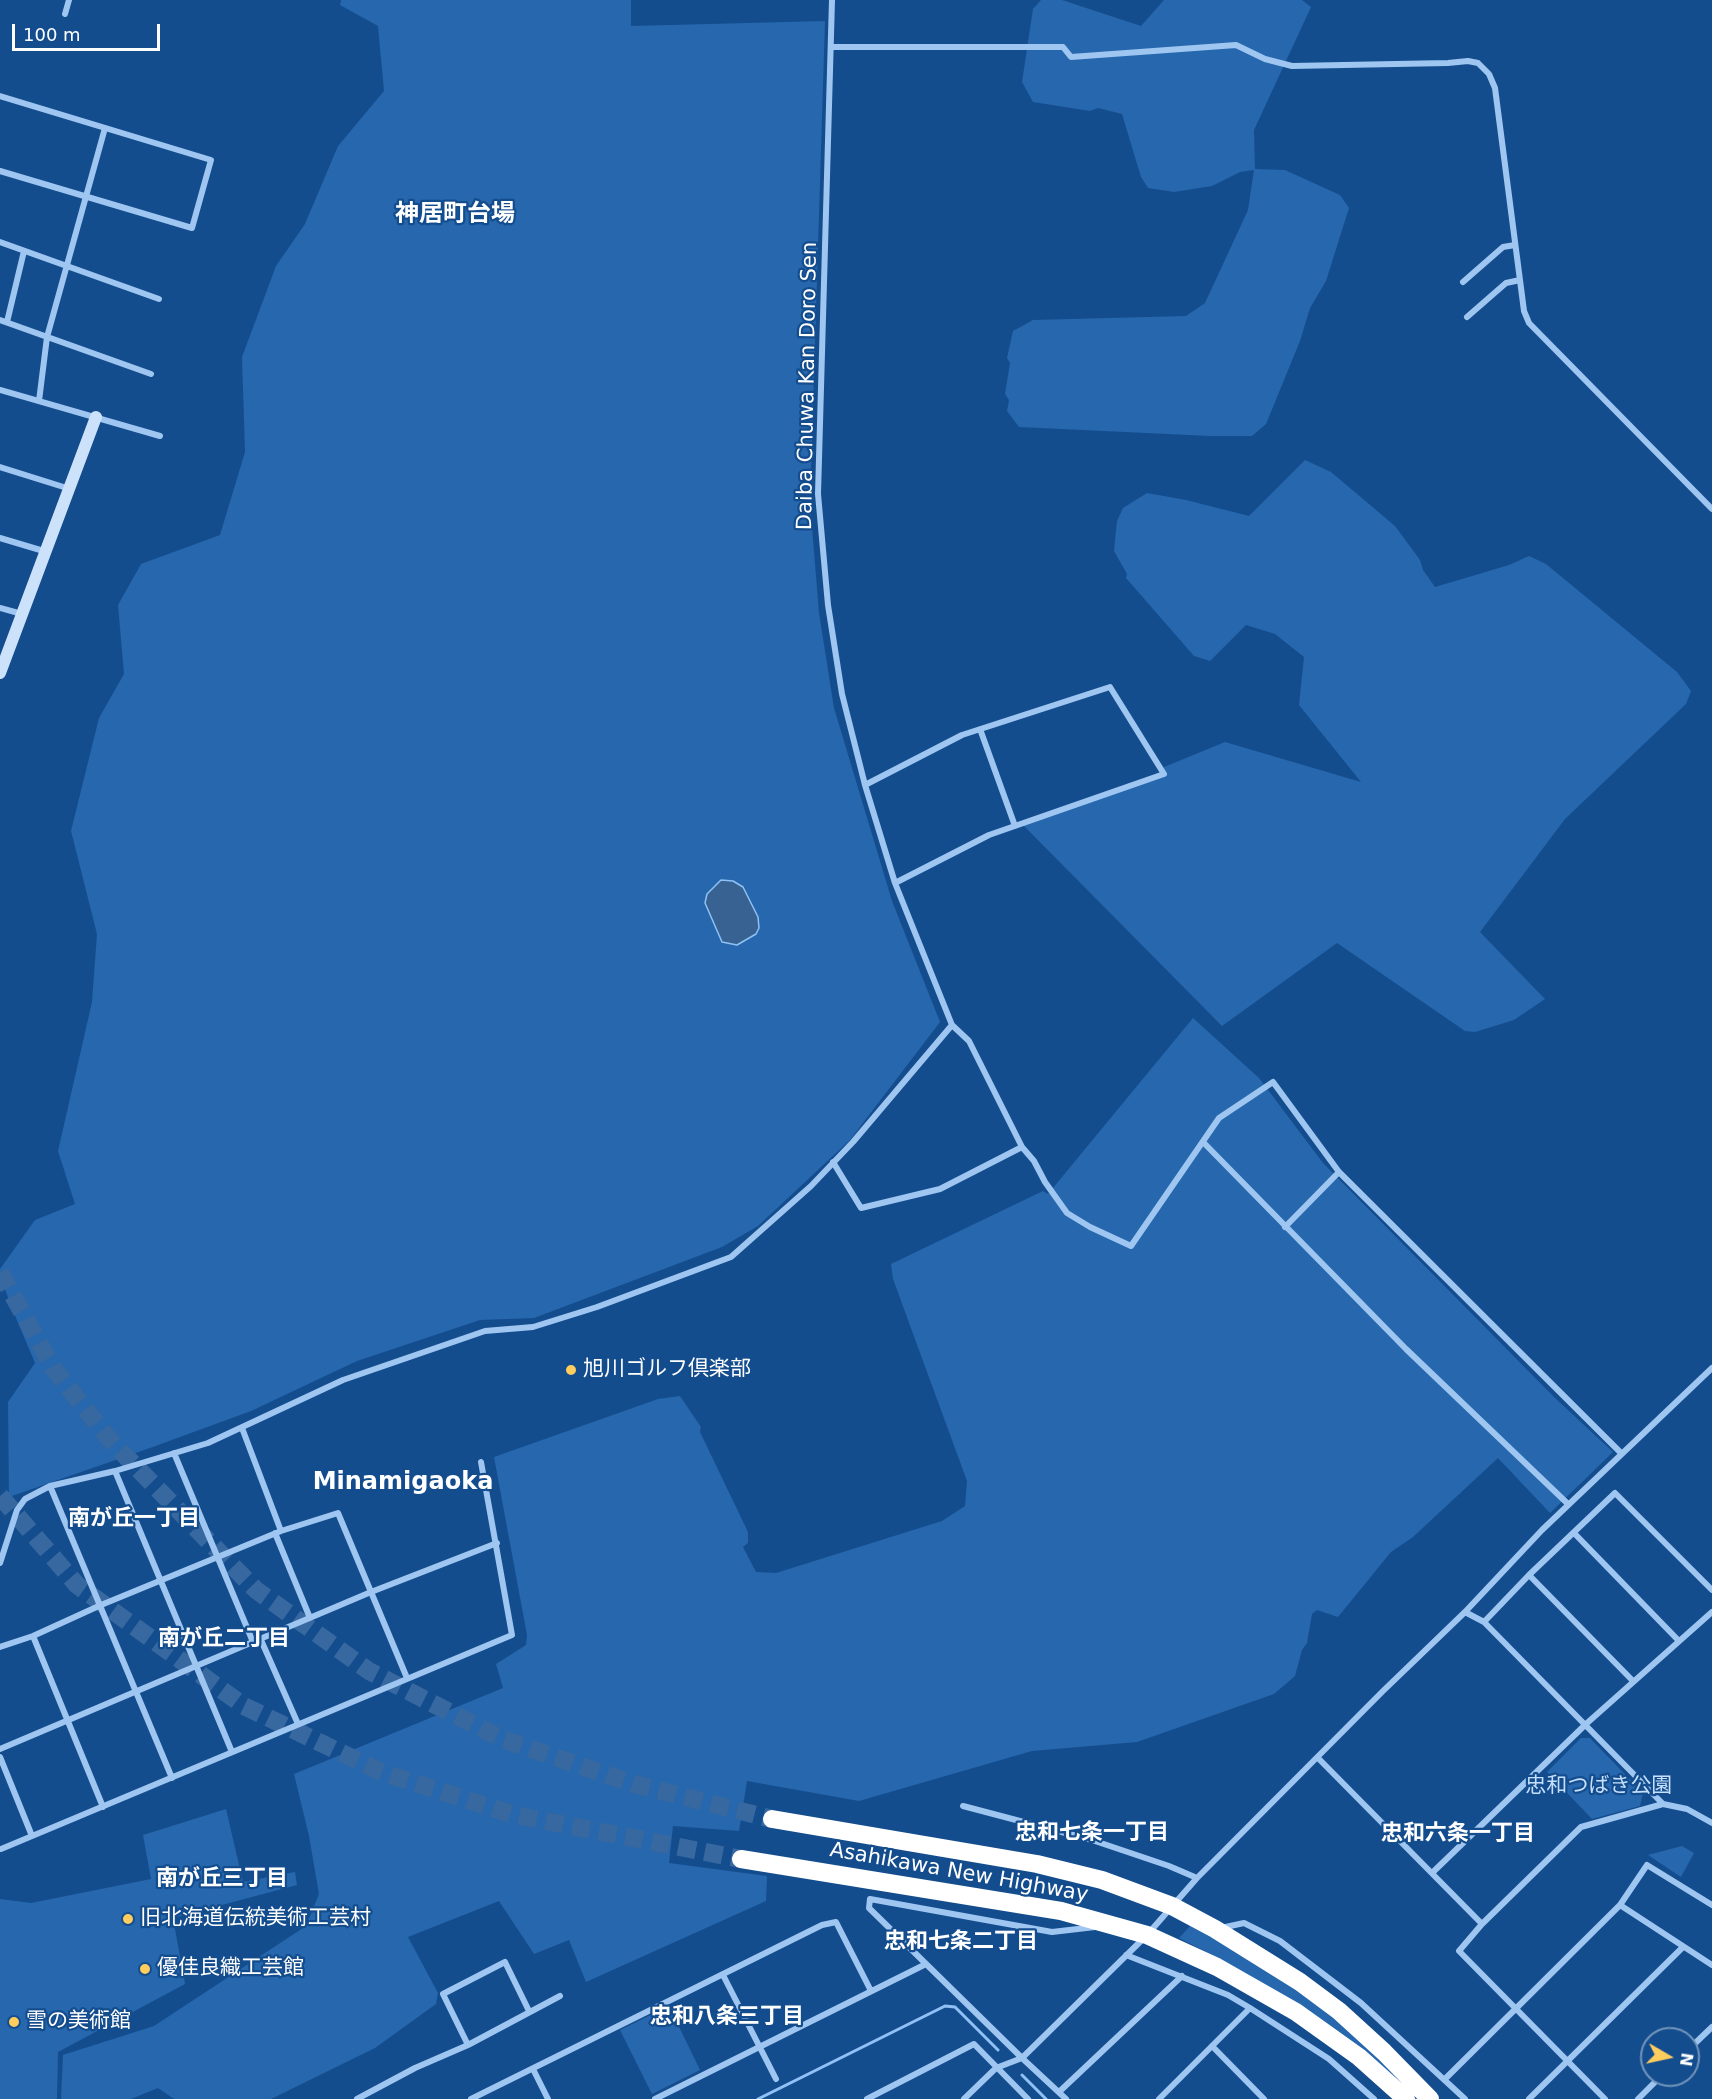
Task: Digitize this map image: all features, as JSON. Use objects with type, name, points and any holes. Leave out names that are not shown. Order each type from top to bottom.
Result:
[{"type":"highway","name":"Asahikawa New Highway","points":[[772,1819],[1037,1863],[1102,1880],[1172,1906],[1215,1929],[1300,1982],[1339,2011],[1384,2052],[1430,2099]]},
{"type":"highway","name":"Asahikawa New Highway","points":[[741,1859],[1061,1911],[1147,1935],[1217,1967],[1296,2012],[1359,2056],[1406,2099]]},
{"type":"street","points":[[65,14],[69,0]]},
{"type":"street","name":"Daiba Chuwa Kan Doro Sen","points":[[832,0],[818,494],[828,605],[842,694],[866,785],[895,883],[952,1025]]},
{"type":"street","points":[[831,47],[1063,47],[1071,57],[1236,45],[1265,58],[1292,66],[1448,63],[1468,60],[1478,63],[1489,74],[1495,88],[1524,311],[1529,322],[1712,509]]},
{"type":"street","points":[[0,96],[211,160],[192,228],[0,171]]},
{"type":"street","points":[[39,401],[47,337],[105,128]]},
{"type":"street","points":[[0,242],[159,299]]},
{"type":"street","points":[[1462,282],[1503,247],[1515,245]]},
{"type":"street","points":[[24,251],[3,321],[151,374]]},
{"type":"street","points":[[1467,317],[1506,283],[1520,280]]},
{"type":"street","points":[[0,390],[160,436]]},
{"type":"street","points":[[0,673],[96,417]]},
{"type":"street","points":[[0,467],[70,489]]},
{"type":"street","points":[[0,538],[47,552]]},
{"type":"street","points":[[0,608],[23,614]]},
{"type":"street","points":[[866,785],[916,758],[980,729],[1110,687],[1164,774],[989,835],[895,883]]},
{"type":"street","points":[[980,729],[1015,826]]},
{"type":"street","points":[[0,1563],[17,1510],[25,1499],[50,1486],[115,1471],[208,1443],[354,1377],[485,1331],[533,1327],[588,1310],[731,1257],[811,1186],[853,1142],[952,1025],[969,1041],[1022,1148],[1034,1161],[1045,1182],[1067,1213],[1090,1227],[1131,1246],[1219,1118],[1273,1082],[1339,1172],[1621,1453]]},
{"type":"street","points":[[1203,1142],[1406,1349],[1568,1504]]},
{"type":"street","points":[[833,1162],[861,1208],[940,1189],[1022,1148]]},
{"type":"street","points":[[1285,1227],[1339,1172]]},
{"type":"street","points":[[964,2099],[996,2068],[1022,2058],[1147,1935],[1197,1878],[1465,1612],[1568,1504],[1712,1368]]},
{"type":"street","points":[[242,1428],[310,1618]]},
{"type":"street","points":[[174,1453],[253,1642]]},
{"type":"street","points":[[1,1849],[512,1635],[482,1462]]},
{"type":"street","points":[[115,1471],[232,1752]]},
{"type":"street","points":[[50,1486],[172,1778]]},
{"type":"street","points":[[1484,1622],[1529,1575],[1615,1494],[1712,1590]]},
{"type":"street","points":[[0,1647],[33,1636],[101,1605],[278,1532],[338,1513],[407,1678]]},
{"type":"street","points":[[1574,1533],[1679,1641]]},
{"type":"street","points":[[0,1749],[371,1592],[496,1543]]},
{"type":"street","points":[[1529,1575],[1633,1681]]},
{"type":"street","points":[[1465,1612],[1484,1622],[1663,1804]]},
{"type":"street","points":[[1432,1873],[1586,1724],[1712,1612]]},
{"type":"street","points":[[33,1636],[103,1807]]},
{"type":"street","points":[[261,1640],[297,1724]]},
{"type":"street","points":[[0,1757],[32,1836]]},
{"type":"street","points":[[1318,1758],[1482,1924]]},
{"type":"street","points":[[1605,2099],[1459,1951],[1482,1924],[1581,1827],[1663,1804],[1687,1809],[1712,1823]]},
{"type":"street","points":[[963,1806],[1092,1840],[1197,1878]]},
{"type":"street","points":[[1445,2079],[1620,1905],[1647,1865],[1712,1905]]},
{"type":"street","points":[[1066,2099],[869,1908],[870,1899],[1052,1932],[1114,1925]]},
{"type":"street","points":[[1620,1905],[1712,1965]]},
{"type":"street","points":[[471,2099],[822,1925],[836,1922],[871,1991]]},
{"type":"street","points":[[1215,1929],[1244,1923],[1281,1941],[1361,2002],[1465,2099]]},
{"type":"street","points":[[1529,2099],[1683,1947]]},
{"type":"street","points":[[1126,1955],[1228,1995],[1329,2059],[1374,2099]]},
{"type":"street","points":[[468,2045],[442,1994],[505,1962],[529,2011]]},
{"type":"street","points":[[655,2099],[926,1964]]},
{"type":"street","points":[[723,1975],[776,2079]]},
{"type":"street","points":[[1059,2092],[1182,1976]]},
{"type":"street","points":[[357,2099],[415,2068],[468,2045],[560,1996]]},
{"type":"street","points":[[1159,2099],[1250,2008]]},
{"type":"street","points":[[1700,2038],[1712,2027]]},
{"type":"street","points":[[867,2099],[879,2097],[974,2044],[1028,2099]]},
{"type":"street","points":[[1212,2046],[1262,2098]]},
{"type":"street","points":[[533,2069],[548,2099]]},
{"type":"street","points":[[1638,2099],[1650,2087]]},
{"type":"green space","name":"旭川ゴルフ倶楽部","points":[[341,0],[631,0],[631,26],[825,21],[810,503],[819,613],[834,708],[892,901],[940,1022],[850,1140],[758,1226],[722,1247],[534,1318],[480,1320],[357,1361],[251,1411],[9,1497],[8,1402],[35,1363],[11,1306],[0,1269],[35,1220],[75,1204],[58,1151],[92,1002],[97,934],[71,831],[99,718],[124,674],[118,605],[141,564],[220,535],[245,452],[242,357],[276,266],[305,224],[338,146],[384,91],[378,26],[340,5]]},
{"type":"green space","points":[[1041,0],[1062,0],[1141,26],[1164,0],[1302,0],[1311,7],[1254,130],[1255,169],[1285,170],[1340,195],[1349,208],[1326,281],[1310,308],[1300,341],[1266,424],[1252,436],[1019,427],[1007,411],[1009,400],[1005,394],[1010,363],[1007,358],[1013,331],[1033,320],[1186,316],[1205,303],[1248,210],[1254,170],[1240,172],[1212,186],[1174,192],[1148,188],[1141,177],[1122,114],[1098,108],[1090,111],[1033,102],[1022,82],[1033,9]]},
{"type":"green space","points":[[1305,460],[1331,472],[1395,526],[1420,560],[1423,570],[1435,587],[1509,565],[1529,556],[1546,564],[1677,672],[1691,691],[1686,704],[1565,819],[1480,932],[1545,999],[1514,1020],[1475,1032],[1465,1031],[1337,943],[1222,1026],[1022,824],[1164,774],[1164,767],[1225,742],[1361,782],[1299,705],[1304,657],[1275,634],[1246,625],[1210,661],[1194,656],[1126,578],[1127,574],[1114,551],[1117,521],[1123,508],[1147,493],[1249,516]]},
{"type":"green space","points":[[1193,1018],[1259,1078],[1323,1163],[1554,1397],[1613,1452],[1550,1513],[1498,1458],[1413,1537],[1391,1552],[1338,1617],[1317,1610],[1312,1614],[1307,1643],[1302,1650],[1295,1676],[1274,1694],[1137,1742],[1032,1751],[859,1801],[747,1781],[739,1831],[673,1826],[669,1863],[767,1876],[766,1901],[586,1982],[569,1940],[534,1954],[499,1901],[408,1937],[438,1993],[436,2004],[375,2048],[271,2099],[174,2099],[158,2088],[131,2099],[61,2099],[63,2055],[154,2026],[306,1926],[319,1894],[309,1836],[294,1774],[503,1688],[496,1664],[526,1645],[527,1635],[494,1457],[658,1399],[680,1396],[701,1427],[700,1432],[748,1532],[748,1543],[743,1547],[756,1572],[776,1573],[942,1521],[965,1506],[967,1481],[893,1279],[891,1264],[1043,1191],[1048,1194]]},
{"type":"green space","name":"忠和つばき公園","points":[[1581,1738],[1590,1738],[1643,1793],[1640,1806],[1592,1819],[1547,1772]]},
{"type":"green space","points":[[226,1809],[243,1882],[295,1872],[297,1885],[173,1918],[185,1984],[58,2052],[57,2099],[0,2099],[0,1899],[31,1903],[151,1879],[143,1835]]},
{"type":"green space","points":[[1682,1846],[1694,1853],[1681,1877],[1648,1855]]},
{"type":"green space","points":[[1190,1926],[1250,1958],[1347,2024],[1423,2099],[1415,2099],[1391,2077],[1302,2008],[1218,1958],[1179,1938]]},
{"type":"green space","points":[[669,2006],[700,2070],[652,2094],[620,2030]]},
{"type":"shaded area","points":[[721,880],[733,881],[743,887],[758,917],[759,928],[756,934],[737,945],[722,942],[705,903],[707,894]]},
{"type":"waterway","points":[[758,2099],[945,2006],[955,2007],[998,2050]]},
{"type":"waterway","points":[[1022,2075],[1046,2099]]},
{"type":"tunnel","points":[[0,1272],[53,1368],[108,1438],[256,1590],[369,1671],[502,1739],[634,1784],[772,1819]]},
{"type":"tunnel","points":[[0,1496],[77,1585],[244,1706],[381,1772],[515,1815],[741,1859]]},
{"type":"place","name":"旭川ゴルフ倶楽部","points":[[571,1370]]},
{"type":"place","name":"旧北海道伝統美術工芸村","points":[[128,1919]]},
{"type":"place","name":"優佳良織工芸館","points":[[145,1969]]},
{"type":"place","name":"雪の美術館","points":[[14,2022]]},
{"type":"district","name":"神居町台場","points":[[455,215]]},
{"type":"district","name":"Minamigaoka","points":[[403,1483]]},
{"type":"district","name":"南が丘一丁目","points":[[134,1519]]},
{"type":"district","name":"南が丘二丁目","points":[[224,1639]]},
{"type":"district","name":"忠和七条一丁目","points":[[1092,1833]]},
{"type":"district","name":"忠和六条一丁目","points":[[1458,1834]]},
{"type":"district","name":"南が丘三丁目","points":[[222,1879]]},
{"type":"district","name":"忠和七条二丁目","points":[[961,1942]]},
{"type":"district","name":"忠和八条三丁目","points":[[727,2017]]}]
